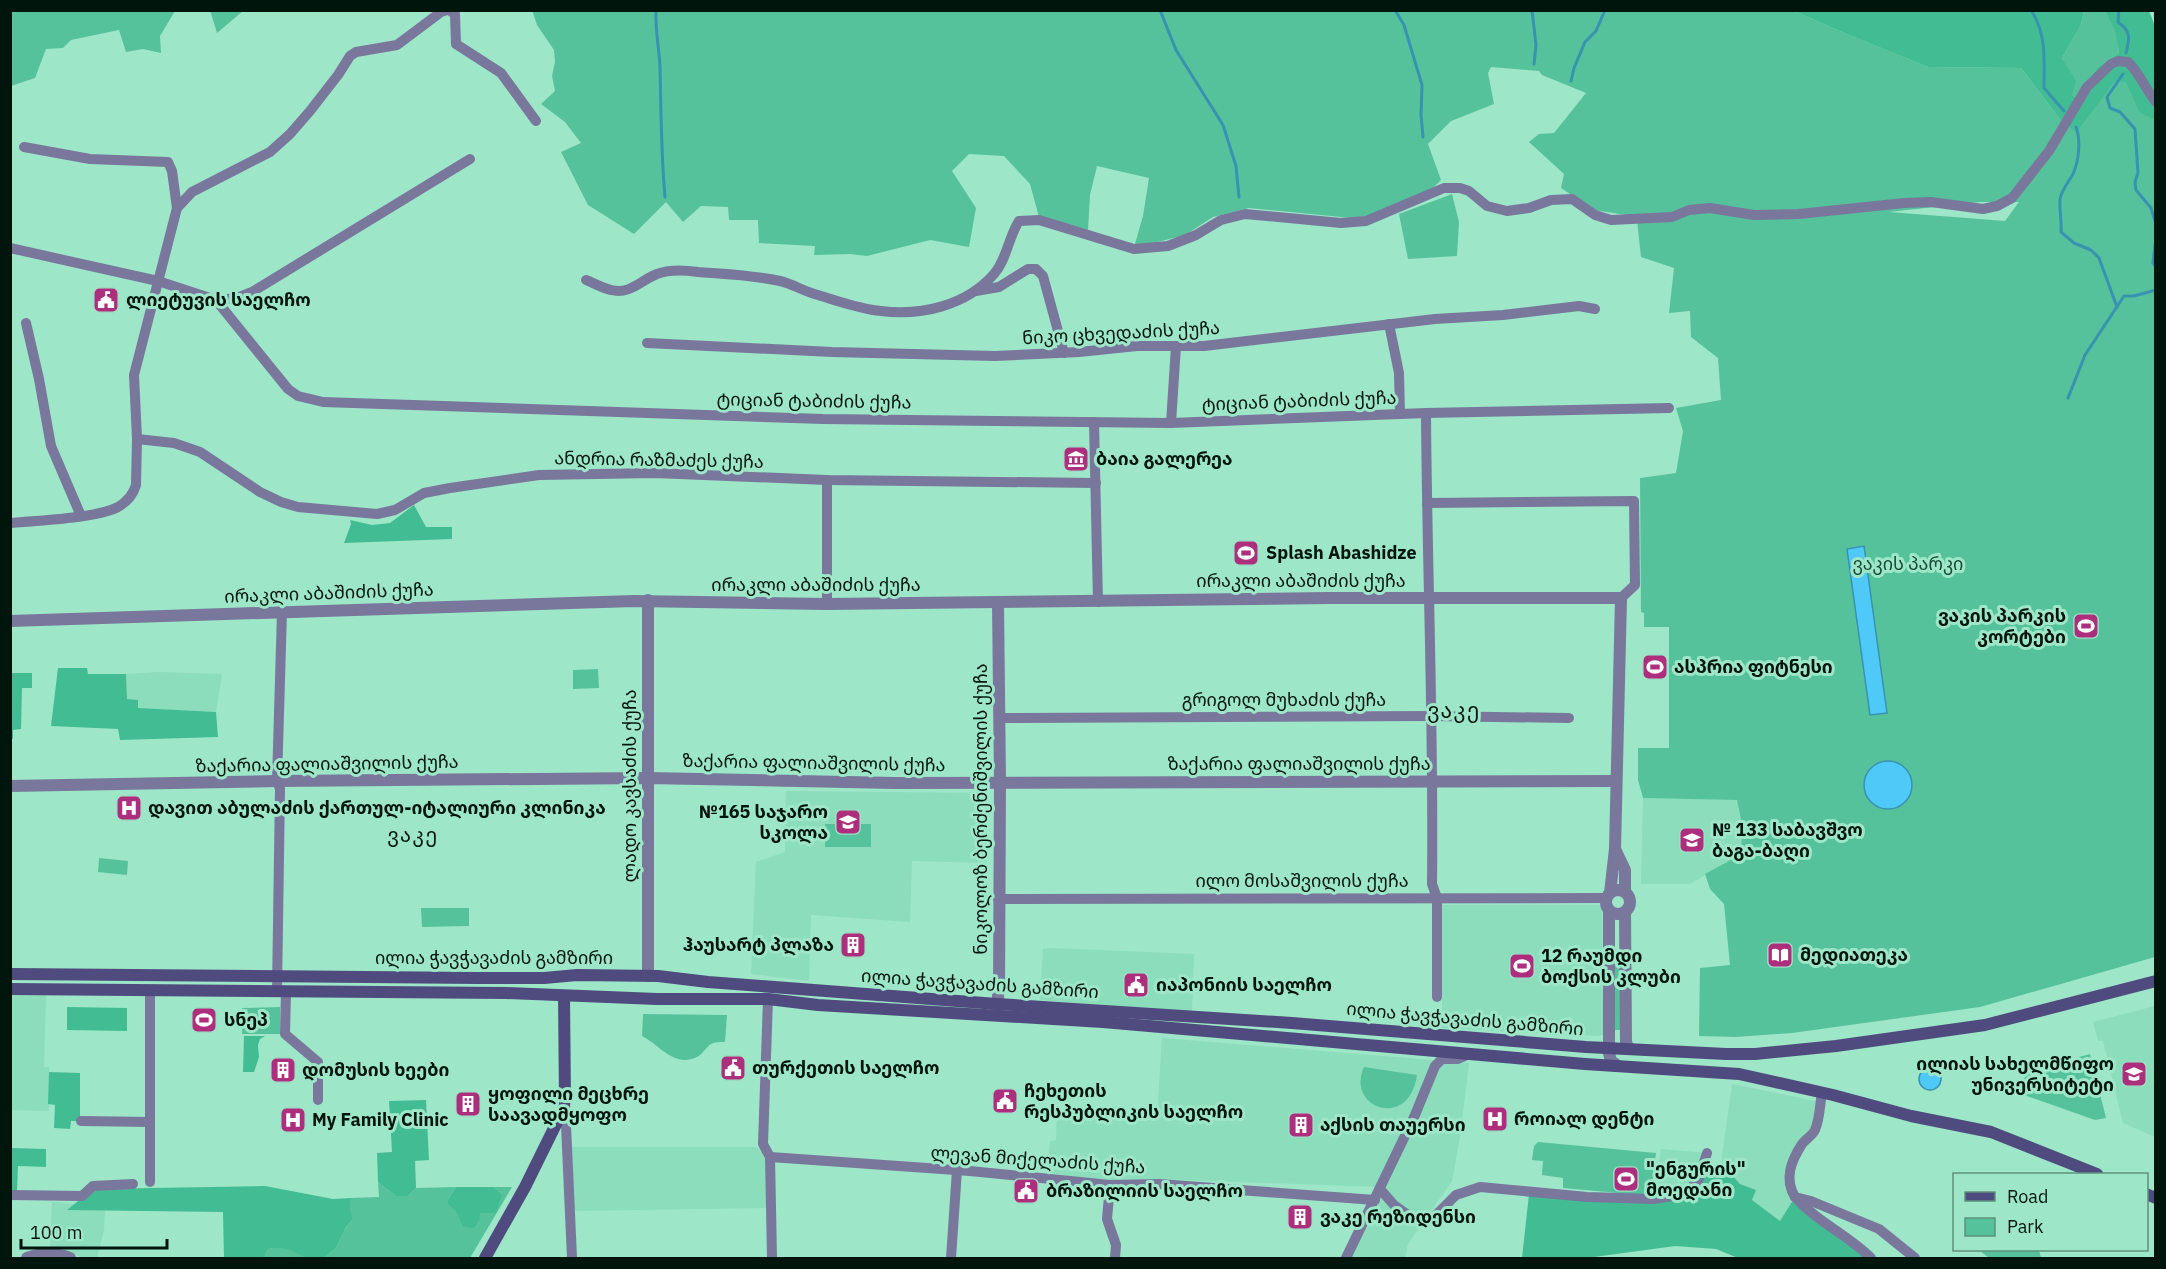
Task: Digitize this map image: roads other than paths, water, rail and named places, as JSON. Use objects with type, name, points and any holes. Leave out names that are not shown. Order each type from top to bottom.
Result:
[{"type":"main road","name":"ილია ჭავჭავაძის გამზირი","points":[[10,974],[511,978],[648,973],[708,982],[1423,1050],[1739,1074],[1822,1092],[1911,1116],[1991,1132],[2094,1173]]},
{"type":"main road","name":"ილია ჭავჭავაძის გამზირი","points":[[10,989],[768,999],[818,1005],[996,1009],[1311,1024],[1629,1050],[1755,1054],[1895,1039],[1985,1025],[2156,981]]},
{"type":"main road","points":[[485,1258],[544,1151],[558,1122],[565,1100],[564,996]]},
{"type":"street","points":[[177,208],[192,192],[270,152],[310,111],[350,56],[356,52],[397,45],[441,12],[448,10],[455,14],[456,44],[501,73],[536,121]]},
{"type":"street","points":[[586,279],[610,290],[619,291],[640,285],[656,274],[678,270],[733,274],[782,281],[816,295],[880,311],[924,311],[955,302],[976,291],[994,273],[1006,255],[1011,234],[1019,221],[1039,220],[1134,249],[1168,246],[1196,235],[1221,220],[1245,214],[1341,223],[1366,221],[1444,188],[1460,188],[1487,206],[1508,211],[1529,208],[1559,198],[1572,199],[1594,215],[1620,220],[1672,217],[1689,210],[1710,208],[1754,215],[1798,214],[1922,202],[1983,209],[1997,206],[2012,198],[2049,152],[2087,87],[2111,64],[2128,62],[2156,102]]},
{"type":"street","points":[[10,524],[81,516],[119,506],[134,492],[137,439],[134,375],[177,208],[172,171],[168,162],[90,159],[24,147]]},
{"type":"street","points":[[10,248],[158,281],[216,300],[237,298],[252,292],[470,159]]},
{"type":"street","points":[[976,291],[999,287],[1029,269],[1036,269],[1042,276],[1064,352]]},
{"type":"street","name":"ტიციან ტაბიძის ქუჩა","points":[[216,300],[279,380],[298,396],[311,400],[813,419],[1171,423],[1426,413],[1669,408]]},
{"type":"street","name":"ნიკო ცხვედაძის ქუჩა","points":[[647,343],[832,352],[995,356],[1137,346],[1204,346],[1389,324],[1579,306],[1595,309]]},
{"type":"street","points":[[26,323],[51,446],[81,516]]},
{"type":"street","points":[[1389,324],[1399,373],[1400,414]]},
{"type":"street","points":[[1171,423],[1176,346]]},
{"type":"street","points":[[1426,413],[1433,783],[1432,884],[1437,898],[1437,997]]},
{"type":"street","points":[[1094,422],[1098,602]]},
{"type":"street","name":"ანდრია რაზმაძეს ქუჩა","points":[[137,439],[174,443],[200,452],[260,492],[281,502],[298,507],[377,514],[395,510],[424,494],[539,475],[655,473],[827,480],[1096,483]]},
{"type":"street","points":[[827,480],[827,604]]},
{"type":"street","points":[[1427,503],[1634,501],[1635,585],[1621,598],[1615,849],[1609,901],[1609,1058],[1618,1066]]},
{"type":"street","name":"ირაკლი აბაშიძის ქუჩა","points":[[10,621],[648,600],[827,604],[1621,598]]},
{"type":"street","name":"ლადო კავსაძის ქუჩა","points":[[648,600],[648,973]]},
{"type":"street","name":"ნიკოლოზ ბერძენიშვილის ქუჩა","points":[[996,1009],[999,988],[998,603]]},
{"type":"street","points":[[282,612],[277,781],[280,789],[277,977],[281,991],[285,1034],[318,1062],[318,1100]]},
{"type":"street","name":"გრიგოლ მუხაძის ქუჩა","points":[[999,718],[1431,716],[1569,718]]},
{"type":"street","name":"ზაქარია ფალიაშვილის ქუჩა","points":[[10,786],[648,778],[894,783],[1616,781]]},
{"type":"street","points":[[1615,849],[1625,870],[1625,892],[1630,902],[1624,912],[1626,1042],[1629,1050]]},
{"type":"street","points":[[1609,901],[1617,890],[1625,892]]},
{"type":"street","name":"ილო მოსაშვილის ქუჩა","points":[[998,899],[1437,898],[1609,901]]},
{"type":"street","points":[[1609,901],[1617,914],[1624,912]]},
{"type":"street","points":[[150,991],[150,1182]]},
{"type":"street","points":[[768,999],[763,1144],[770,1157],[772,1258]]},
{"type":"street","points":[[1423,1050],[1432,1056],[1435,1066]]},
{"type":"street","points":[[1346,1258],[1415,1116],[1435,1066],[1442,1059],[1458,1059],[1468,1054]]},
{"type":"street","points":[[1822,1092],[1815,1130],[1802,1145],[1788,1176],[1789,1188],[1807,1211],[1859,1246],[1871,1258]]},
{"type":"street","points":[[565,1100],[572,1258]]},
{"type":"street","points":[[81,1121],[150,1122]]},
{"type":"street","points":[[1380,1189],[1394,1205],[1415,1220],[1435,1216],[1456,1195],[1480,1187],[1587,1197],[1654,1199],[1684,1194],[1698,1181],[1707,1153]]},
{"type":"street","name":"ლევან მიქელაძის ქუჩა","points":[[770,1157],[957,1170],[1110,1185],[1159,1184],[1375,1200]]},
{"type":"street","points":[[951,1258],[957,1170]]},
{"type":"street","points":[[10,1195],[82,1196],[93,1186],[133,1184]]},
{"type":"street","points":[[1110,1185],[1107,1219],[1116,1245],[1115,1258]]},
{"type":"street","points":[[1795,1197],[1811,1201],[1879,1229],[1915,1258]]},
{"type":"street","points":[[27,1258],[42,1254],[70,1258]]},
{"type":"water","points":[[1864,546],[1887,713],[1870,715],[1847,549]]},
{"type":"water","points":[[1888,761],[1905,768],[1912,785],[1905,802],[1888,809],[1871,802],[1864,785],[1871,768]]},
{"type":"water","points":[[1930,1068],[1938,1071],[1941,1079],[1938,1087],[1930,1090],[1922,1087],[1919,1079],[1922,1071]]},
{"type":"waterway","points":[[656,10],[665,197]]},
{"type":"waterway","points":[[1160,10],[1176,50],[1223,125],[1236,166],[1239,197]]},
{"type":"waterway","points":[[1395,10],[1404,25],[1422,85],[1423,137]]},
{"type":"waterway","points":[[1532,10],[1536,45],[1534,64]]},
{"type":"waterway","points":[[1571,81],[1585,42],[1596,31],[1605,10]]},
{"type":"waterway","points":[[2031,10],[2042,38],[2044,88],[2064,111]]},
{"type":"waterway","points":[[2119,10],[2118,22],[2128,35],[2126,53]]},
{"type":"waterway","points":[[2123,74],[2107,97],[2110,108],[2120,112],[2135,129],[2138,173],[2135,182],[2136,190],[2151,208],[2156,224]]},
{"type":"waterway","points":[[2076,127],[2079,144],[2078,157],[2073,174],[2060,199],[2061,232],[2074,243],[2091,250],[2099,258],[2117,307]]},
{"type":"waterway","points":[[2156,237],[2153,263],[2156,267]]},
{"type":"waterway","points":[[2068,398],[2085,355],[2124,296],[2134,296],[2156,290]]},
{"type":"place","name":"ლიეტუვის საელჩო","points":[[106,300]]},
{"type":"place","name":"ბაია გალერეა","points":[[1076,459]]},
{"type":"place","name":"Splash Abashidze","points":[[1246,553]]},
{"type":"place","name":"ვაკის პარკის კორტები","points":[[2086,626]]},
{"type":"place","name":"ასპრია ფიტნესი","points":[[1655,667]]},
{"type":"place","name":"დავით აბულაძის ქართულ-იტალიური კლინიკა","points":[[129,808]]},
{"type":"place","name":"№165 საჯარო სკოლა","points":[[848,822]]},
{"type":"place","name":"№ 133 საბავშვო ბაგა-ბაღი","points":[[1692,840]]},
{"type":"place","name":"ჰაუსარტ პლაზა","points":[[853,945]]},
{"type":"place","name":"მედიათეკა","points":[[1780,955]]},
{"type":"place","name":"12 რაუმდი ბოქსის კლუბი","points":[[1522,966]]},
{"type":"place","name":"იაპონიის საელჩო","points":[[1136,985]]},
{"type":"place","name":"სნეპ","points":[[204,1020]]},
{"type":"place","name":"თურქეთის საელჩო","points":[[733,1068]]},
{"type":"place","name":"დომუსის ხეები","points":[[283,1070]]},
{"type":"place","name":"ილიას სახელმწიფო უნივერსიტეტი","points":[[2134,1074]]},
{"type":"place","name":"ჩეხეთის რესპუბლიკის საელჩო","points":[[1005,1101]]},
{"type":"place","name":"ყოფილი მეცხრე საავადმყოფო","points":[[468,1104]]},
{"type":"place","name":"როიალ დენტი","points":[[1495,1119]]},
{"type":"place","name":"My Family Clinic","points":[[293,1120]]},
{"type":"place","name":"აქსის თაუერსი","points":[[1301,1125]]},
{"type":"place","name":"\"ენგურის\" მოედანი","points":[[1626,1179]]},
{"type":"place","name":"ბრაზილიის საელჩო","points":[[1026,1191]]},
{"type":"place","name":"ვაკე რეზიდენსი","points":[[1300,1217]]},
{"type":"district","name":"ვაკე","points":[[1454,711]]},
{"type":"district","name":"ვაკე","points":[[413,835]]},
{"type":"park label","name":"ვაკის პარკი","points":[[1908,564]]}]
